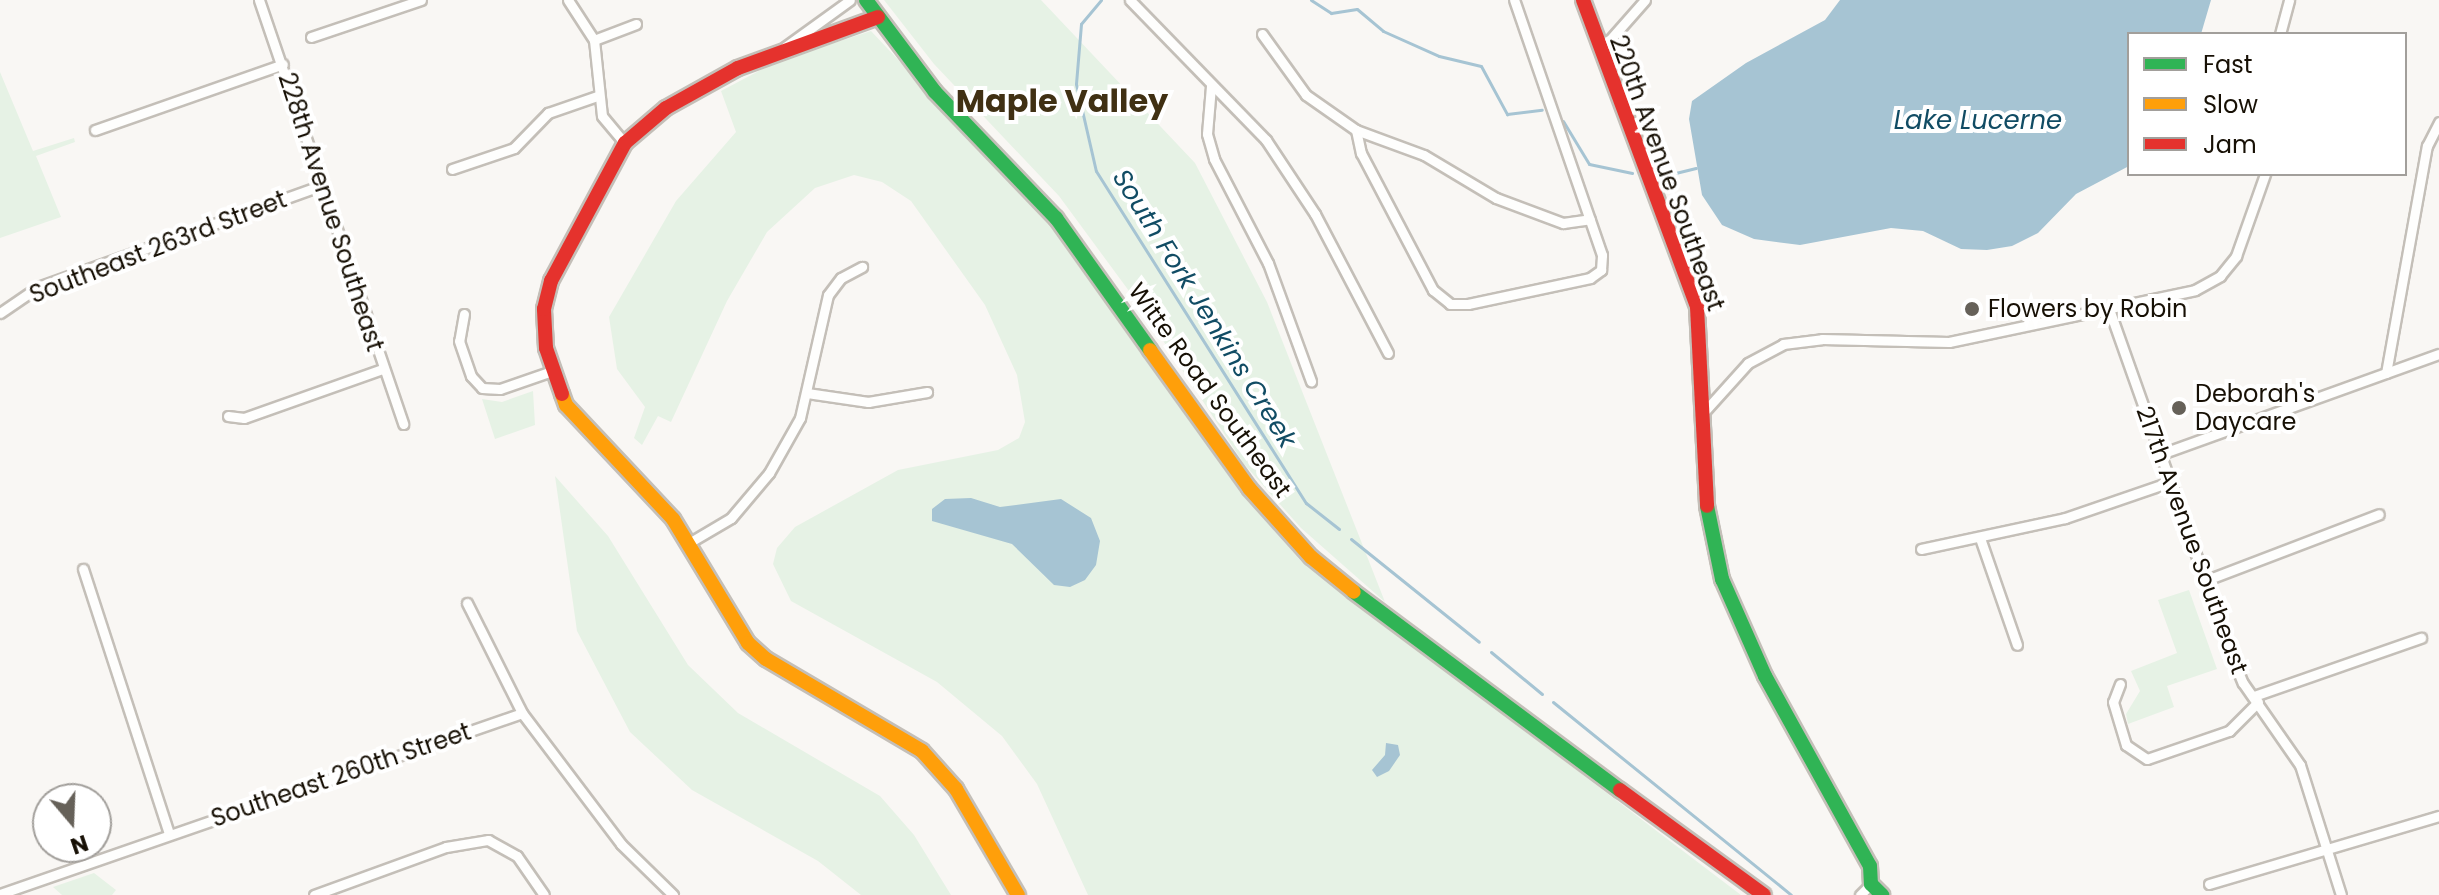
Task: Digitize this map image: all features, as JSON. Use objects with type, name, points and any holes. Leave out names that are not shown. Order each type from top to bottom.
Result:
[{"type":"street","name":"228th Avenue Southeast","points":[[259,0],[403,424]]},
{"type":"street","points":[[311,37],[421,0]]},
{"type":"street","points":[[568,0],[594,40],[597,96],[604,121],[625,143]]},
{"type":"street","points":[[785,47],[850,0]]},
{"type":"street","name":"Witte Road Southeast","points":[[866,0],[935,92],[1056,218],[1249,488],[1311,557],[1409,637],[1764,895]]},
{"type":"street","points":[[1130,0],[1266,140],[1293,179],[1388,353]]},
{"type":"street","points":[[1356,130],[1361,153],[1433,290],[1450,304],[1468,304],[1590,278],[1601,270],[1590,219],[1514,0]]},
{"type":"street","name":"220th Avenue Southeast","points":[[1583,0],[1697,307],[1701,416],[1712,545],[1729,598],[1765,676],[1870,866],[1871,891]]},
{"type":"street","points":[[1600,51],[1645,0]]},
{"type":"street","points":[[2281,32],[2289,0]]},
{"type":"street","points":[[878,17],[785,47],[695,90],[625,143],[545,299],[543,325],[552,371],[566,405],[654,497],[687,544],[733,625],[766,659],[902,738],[937,766],[1018,895]]},
{"type":"street","points":[[594,40],[636,24]]},
{"type":"street","points":[[1262,34],[1306,95],[1356,130],[1424,155],[1496,198],[1563,223],[1590,219]]},
{"type":"street","points":[[95,130],[283,64]]},
{"type":"street","points":[[1211,86],[1207,134],[1214,159],[1268,263],[1311,381]]},
{"type":"street","points":[[452,169],[514,148],[548,113],[597,96]]},
{"type":"street","points":[[2386,373],[2427,146],[2439,122]]},
{"type":"street","points":[[1701,416],[1748,363],[1783,344],[1822,339],[1949,342],[2195,290],[2220,276],[2236,256],[2264,176]]},
{"type":"street","name":"Southeast 263rd Street","points":[[0,313],[38,287],[320,186]]},
{"type":"street","points":[[687,544],[731,518],[748,501],[787,443],[807,393],[828,295],[841,278],[862,267]]},
{"type":"street","name":"217th Avenue Southeast","points":[[2109,309],[2231,654],[2256,699],[2300,765],[2341,895]]},
{"type":"street","points":[[464,314],[459,341],[471,376],[482,388],[500,389],[552,371]]},
{"type":"street","points":[[2161,454],[2439,354]]},
{"type":"street","points":[[228,416],[244,418],[382,369]]},
{"type":"street","points":[[807,393],[868,402],[927,392]]},
{"type":"street","points":[[1921,549],[2065,518],[2170,482]]},
{"type":"street","points":[[2204,581],[2379,514]]},
{"type":"street","points":[[1980,538],[2017,645]]},
{"type":"street","points":[[83,569],[164,835]]},
{"type":"street","points":[[467,603],[522,713],[614,836],[673,895]]},
{"type":"street","points":[[2120,684],[2113,702],[2126,745],[2138,757],[2155,758],[2221,735],[2256,699],[2421,638]]},
{"type":"street","name":"Southeast 260th Street","points":[[0,894],[522,713]]},
{"type":"street","points":[[2209,884],[2439,816]]},
{"type":"street","points":[[314,895],[446,847],[488,840],[517,856],[544,895]]},
{"type":"shaded area","points":[[884,0],[1041,0],[1195,163],[1267,302],[1385,602],[1301,528],[1244,464],[1143,310],[1059,196],[934,64]]},
{"type":"shaded area","points":[[871,31],[1052,223],[1257,511],[1300,560],[1741,895],[1088,895],[1037,784],[1002,736],[937,682],[791,601],[773,564],[777,548],[795,527],[898,470],[998,450],[1019,438],[1025,422],[1017,375],[985,305],[911,201],[882,182],[854,175],[815,188],[767,232],[727,301],[671,422],[658,416],[642,445],[634,438],[645,407],[617,369],[609,317],[676,201],[736,132],[721,91],[778,61]]},
{"type":"shaded area","points":[[0,72],[33,151],[74,138],[75,142],[36,156],[61,217],[0,238]]},
{"type":"shaded area","points":[[533,391],[535,425],[495,439],[482,399],[502,402]]},
{"type":"shaded area","points":[[555,476],[608,536],[688,665],[738,713],[880,796],[914,835],[951,895],[861,895],[818,861],[692,790],[630,732],[577,631]]},
{"type":"shaded area","points":[[2189,590],[2217,669],[2167,686],[2174,707],[2128,724],[2126,714],[2140,691],[2131,671],[2177,653],[2158,600]]},
{"type":"shaded area","points":[[94,873],[116,890],[112,895],[62,895],[53,887]]},
{"type":"water","name":"Lake Lucerne","points":[[1840,0],[2211,0],[2202,32],[2127,32],[2127,167],[2076,194],[2038,233],[2012,246],[1987,250],[1961,249],[1923,231],[1891,228],[1800,245],[1754,239],[1722,225],[1702,195],[1689,119],[1692,101],[1746,63],[1825,20]]},
{"type":"water","points":[[971,498],[1000,507],[1061,499],[1091,518],[1100,541],[1096,565],[1085,580],[1070,587],[1054,585],[1012,544],[932,521],[932,509],[945,499]]},
{"type":"water","points":[[1386,743],[1398,745],[1400,755],[1389,771],[1377,777],[1372,770],[1385,755]]},
{"type":"waterway","name":"South Fork Jenkins Creek","points":[[1101,0],[1081,24],[1076,84],[1096,171],[1306,503],[1339,529]]},
{"type":"waterway","name":"South Fork Jenkins Creek","points":[[1311,0],[1331,13],[1357,9],[1383,31],[1439,56],[1481,66],[1507,114],[1542,110]]},
{"type":"waterway","name":"South Fork Jenkins Creek","points":[[1563,121],[1589,164],[1632,173]]},
{"type":"waterway","name":"South Fork Jenkins Creek","points":[[1655,178],[1696,168]]},
{"type":"waterway","name":"South Fork Jenkins Creek","points":[[1351,539],[1479,642]]},
{"type":"waterway","name":"South Fork Jenkins Creek","points":[[1491,652],[1542,694]]},
{"type":"waterway","name":"South Fork Jenkins Creek","points":[[1553,702],[1791,895]]},
{"type":"traffic: fast","points":[[866,0],[935,92],[1056,218],[1150,350]]},
{"type":"traffic: fast","points":[[1707,506],[1722,579],[1765,676],[1870,866],[1871,884],[1882,895]]},
{"type":"traffic: fast","points":[[1354,592],[1620,790]]},
{"type":"traffic: slow","points":[[1150,350],[1249,488],[1311,557],[1354,592]]},
{"type":"traffic: slow","points":[[562,394],[566,405],[673,519],[748,643],[766,659],[922,751],[956,789],[1018,895]]},
{"type":"traffic: jam","points":[[1583,0],[1697,307],[1707,506]]},
{"type":"traffic: jam","points":[[562,394],[546,348],[544,309],[551,281],[625,143],[666,108],[738,68],[878,17]]},
{"type":"traffic: jam","points":[[1620,790],[1764,895]]},
{"type":"place","name":"Flowers by Robin","points":[[1972,309]]},
{"type":"place","name":"Deborah's Daycare","points":[[2179,408]]},
{"type":"district","name":"Maple Valley","points":[[1062,101]]}]
